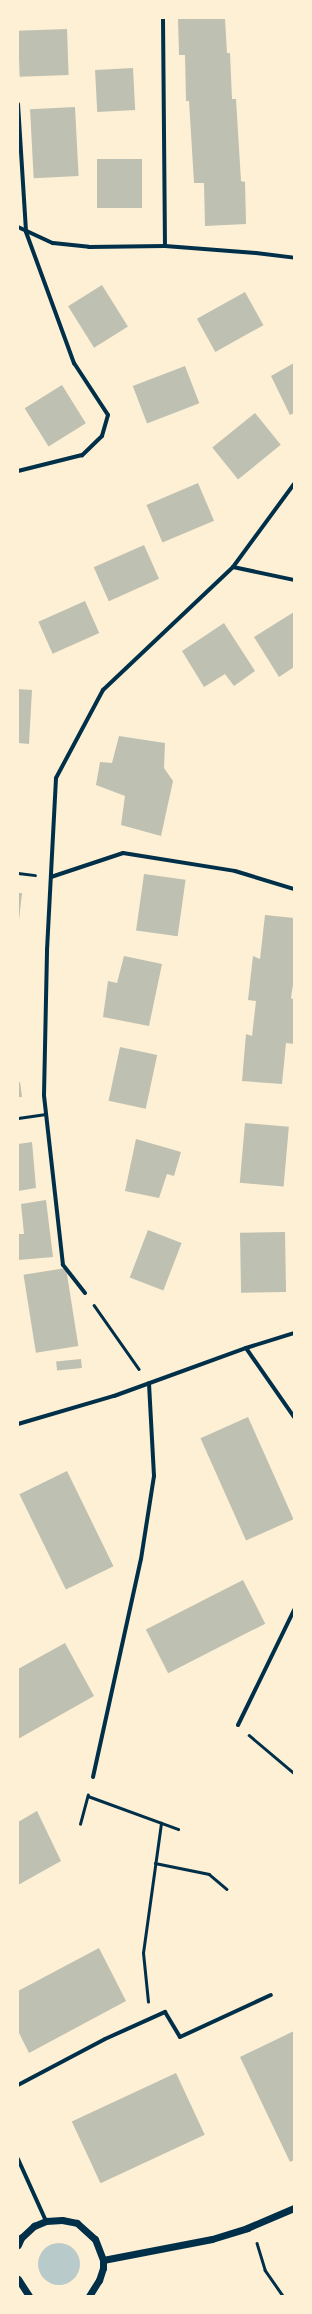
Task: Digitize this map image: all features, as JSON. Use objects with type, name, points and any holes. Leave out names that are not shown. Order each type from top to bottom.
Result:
[{"type":"street","points":[[163,18],[165,246]]},
{"type":"street","points":[[18,104],[26,232],[74,363],[108,415],[102,436],[82,455],[18,471]]},
{"type":"street","points":[[18,227],[26,232],[53,243],[88,247],[165,246],[256,252],[294,258]]},
{"type":"street","points":[[85,1293],[63,1265],[44,1095],[51,877],[56,778],[103,690],[233,567],[294,484]]},
{"type":"street","points":[[233,567],[294,580]]},
{"type":"street","points":[[51,877],[123,853],[234,871],[294,889]]},
{"type":"street","points":[[18,1424],[114,1396],[246,1348],[294,1333]]},
{"type":"street","points":[[246,1348],[294,1417]]},
{"type":"street","points":[[93,1777],[141,1559],[154,1476],[149,1383]]},
{"type":"street","points":[[238,1725],[294,1610]]},
{"type":"street","points":[[18,2085],[105,2039],[165,2012],[180,2037],[271,1995]]},
{"type":"street","points":[[18,2159],[46,2221]]},
{"type":"street","points":[[103,2260],[212,2239],[247,2228],[294,2208]]},
{"type":"street","points":[[18,2245],[21,2238],[34,2226],[46,2221],[62,2220],[77,2223],[95,2239],[103,2260],[103,2268],[99,2280],[89,2296]]},
{"type":"street","points":[[18,2279],[29,2296]]},
{"type":"lane","points":[[18,1118],[46,1114]]},
{"type":"path","points":[[85,1293],[149,1383]]},
{"type":"path","points":[[238,1725],[294,1774]]},
{"type":"path","points":[[80,1824],[88,1796],[178,1829]]},
{"type":"path","points":[[152,2018],[146,1996],[143,1953],[161,1823]]},
{"type":"path","points":[[155,1863],[209,1874],[227,1889]]},
{"type":"path","points":[[256,2242],[265,2270],[283,2296]]},
{"type":"shaded area","points":[[59,2243],[74,2249],[80,2264],[74,2279],[59,2285],[44,2279],[38,2264],[44,2249]]},
{"type":"building","points":[[178,18],[225,18],[227,53],[230,53],[232,99],[236,99],[241,181],[245,182],[246,224],[205,226],[204,183],[194,183],[189,101],[186,101],[185,55],[179,55]]},
{"type":"building","points":[[67,29],[69,75],[20,77],[18,31]]},
{"type":"building","points":[[133,68],[135,110],[97,112],[95,70]]},
{"type":"building","points":[[75,107],[79,176],[34,178],[30,109]]},
{"type":"building","points":[[97,159],[142,159],[142,208],[97,208]]},
{"type":"building","points":[[102,285],[128,327],[94,348],[68,306]]},
{"type":"building","points":[[245,292],[263,325],[215,352],[197,319]]},
{"type":"building","points":[[294,363],[294,413],[290,415],[271,376]]},
{"type":"building","points":[[185,366],[199,403],[147,423],[133,386]]},
{"type":"building","points":[[62,385],[86,423],[49,446],[25,408]]},
{"type":"building","points":[[255,413],[281,445],[238,479],[212,448]]},
{"type":"building","points":[[198,483],[214,521],[162,543],[146,505]]},
{"type":"building","points":[[144,545],[159,579],[109,601],[94,567]]},
{"type":"building","points":[[85,601],[99,633],[53,654],[38,622]]},
{"type":"building","points":[[294,612],[294,667],[279,677],[254,637]]},
{"type":"building","points":[[224,623],[255,671],[234,686],[225,674],[204,687],[182,651]]},
{"type":"building","points":[[18,689],[32,690],[29,744],[18,743]]},
{"type":"building","points":[[119,736],[165,743],[164,768],[173,781],[161,836],[121,825],[125,796],[96,785],[100,762],[112,763]]},
{"type":"building","points":[[144,874],[186,880],[178,936],[136,930]]},
{"type":"building","points":[[18,893],[22,893],[19,920],[18,920]]},
{"type":"building","points":[[265,915],[294,918],[294,978],[291,998],[294,1000],[294,1044],[286,1043],[282,1084],[242,1081],[246,1034],[252,1036],[256,1001],[248,1000],[253,956],[260,959]]},
{"type":"building","points":[[124,956],[162,964],[149,1026],[103,1017],[108,981],[117,983]]},
{"type":"building","points":[[120,1047],[157,1055],[146,1109],[109,1101]]},
{"type":"building","points":[[20,1082],[22,1097],[18,1097],[18,1083]]},
{"type":"building","points":[[245,1123],[289,1127],[284,1187],[240,1183]]},
{"type":"building","points":[[136,1139],[181,1152],[174,1176],[167,1174],[159,1198],[125,1191]]},
{"type":"building","points":[[32,1142],[36,1188],[18,1191],[18,1144]]},
{"type":"building","points":[[46,1200],[53,1257],[18,1260],[18,1234],[24,1234],[21,1204]]},
{"type":"building","points":[[148,1230],[182,1243],[163,1291],[130,1278]]},
{"type":"building","points":[[285,1232],[286,1292],[241,1293],[240,1233]]},
{"type":"building","points":[[66,1268],[78,1346],[36,1353],[24,1275]]},
{"type":"building","points":[[81,1359],[82,1368],[57,1371],[56,1362]]},
{"type":"building","points":[[248,1417],[294,1519],[246,1540],[200,1438]]},
{"type":"building","points":[[67,1471],[113,1566],[66,1590],[19,1494]]},
{"type":"building","points":[[243,1580],[265,1624],[168,1673],[146,1629]]},
{"type":"building","points":[[65,1643],[94,1696],[18,1739],[18,1669]]},
{"type":"building","points":[[37,1811],[61,1861],[18,1885],[18,1822]]},
{"type":"building","points":[[99,1948],[126,2001],[29,2053],[18,2031],[18,1991]]},
{"type":"building","points":[[294,2031],[294,2160],[290,2162],[240,2057]]},
{"type":"building","points":[[176,2073],[205,2135],[101,2183],[72,2122]]}]
